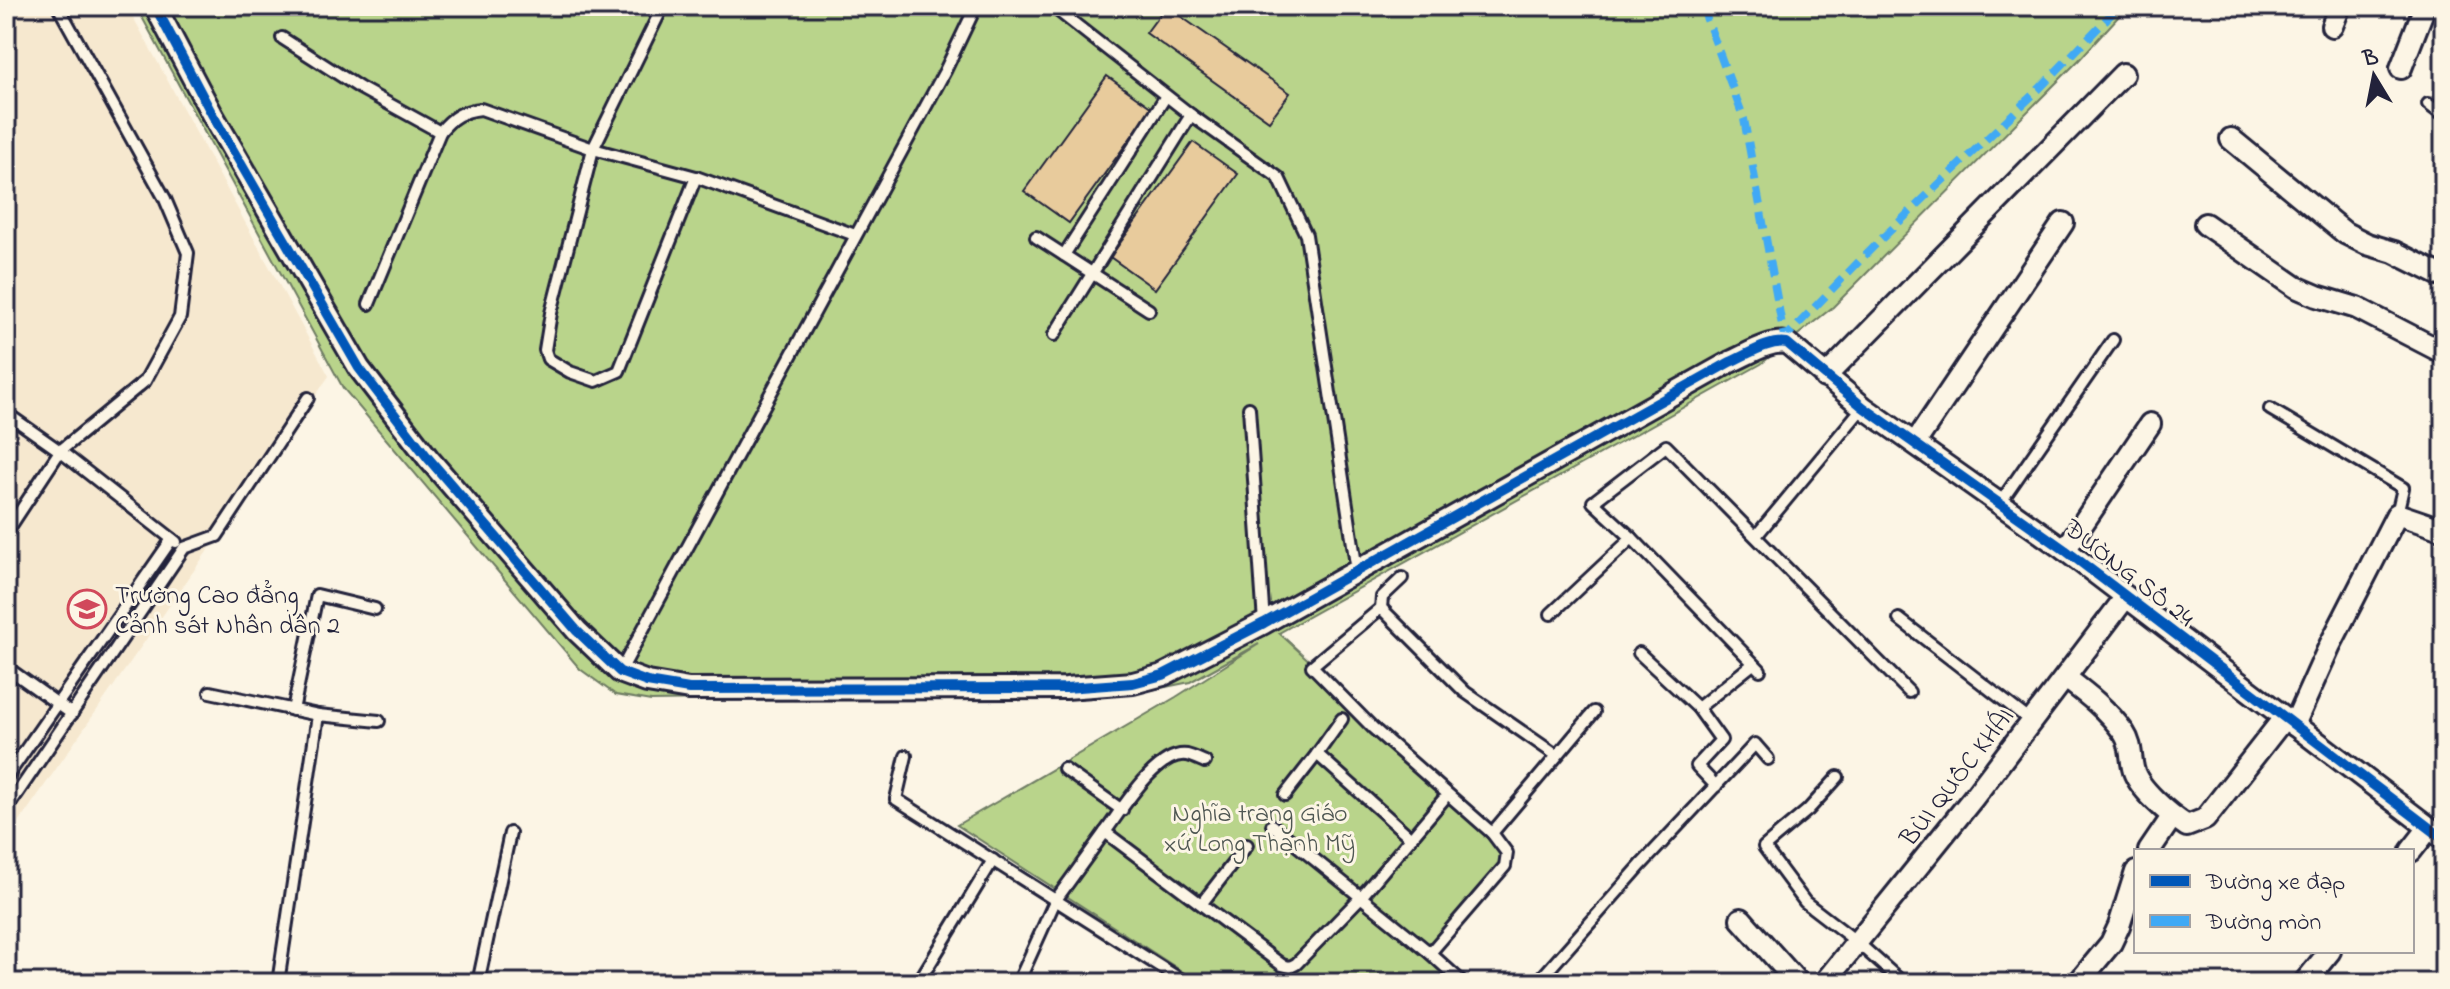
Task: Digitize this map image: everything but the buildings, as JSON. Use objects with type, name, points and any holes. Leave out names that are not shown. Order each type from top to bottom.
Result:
[{"type":"street","points":[[155,6],[212,114],[359,368],[428,458],[577,631],[620,672],[647,682],[689,689],[1066,688],[1133,683],[1163,675],[1357,571]]},
{"type":"street","points":[[2401,68],[2425,6]]},
{"type":"street","points":[[1825,377],[2123,74]]},
{"type":"street","points":[[2231,139],[2345,233],[2394,252],[2444,277]]},
{"type":"street","points":[[1915,443],[2063,223]]},
{"type":"street","points":[[2205,224],[2296,287],[2357,308],[2444,353]]},
{"type":"street","name":"ĐƯỜNG SỐ 24","points":[[1357,571],[1730,362],[1771,344],[1787,343],[1863,407],[2065,550],[2437,834]]},
{"type":"street","points":[[2065,550],[2150,424]]},
{"type":"street","points":[[2066,678],[2104,708],[2125,735],[2137,779],[2172,817],[2187,826],[2205,819],[2289,721],[2397,514],[2444,530]]},
{"type":"street","name":"BÙI QUỐC KHÁI","points":[[1824,983],[2032,722],[2125,598]]},
{"type":"street","points":[[2150,849],[2172,817]]},
{"type":"street","points":[[2414,849],[2437,834]]},
{"type":"street","points":[[2078,983],[2111,943],[2134,878]]},
{"type":"street","points":[[1741,919],[1798,983]]},
{"type":"street","points":[[2304,983],[2328,953]]},
{"type":"lane","points":[[6,533],[60,451],[145,381],[180,317],[188,253],[165,199],[58,6]]},
{"type":"lane","points":[[663,6],[593,149],[562,265],[545,350],[548,359],[570,372],[596,381],[619,371],[696,177]]},
{"type":"lane","points":[[620,672],[945,71],[976,6]]},
{"type":"lane","points":[[1052,6],[1191,115],[1279,178],[1306,235],[1357,571]]},
{"type":"lane","points":[[282,38],[360,88],[440,132]]},
{"type":"lane","points":[[1064,255],[1166,96]]},
{"type":"lane","points":[[2428,104],[2444,116]]},
{"type":"lane","points":[[369,304],[440,132],[450,119],[464,111],[481,109],[593,149],[696,177],[855,235]]},
{"type":"lane","points":[[1054,335],[1191,115]]},
{"type":"lane","points":[[1036,237],[1149,310]]},
{"type":"lane","points":[[2000,503],[2113,340]]},
{"type":"lane","points":[[6,810],[184,548],[217,536],[308,398]]},
{"type":"lane","points":[[1756,536],[1863,407]]},
{"type":"lane","points":[[1249,408],[1264,623]]},
{"type":"lane","points":[[2270,409],[2403,488],[2397,514]]},
{"type":"lane","points":[[6,413],[184,548]]},
{"type":"lane","points":[[1698,708],[1756,667],[1632,538],[1593,502],[1666,446],[1909,692]]},
{"type":"lane","points":[[1551,614],[1632,538]]},
{"type":"lane","points":[[6,778],[172,539]]},
{"type":"lane","points":[[1402,578],[1382,597],[1381,608],[1312,666],[1373,728],[1492,833],[1507,853],[1505,866],[1430,953]]},
{"type":"lane","points":[[293,710],[317,595],[375,609]]},
{"type":"lane","points":[[1381,608],[1465,692],[1556,755]]},
{"type":"lane","points":[[1899,619],[2032,722]]},
{"type":"lane","points":[[1639,653],[1698,708],[1721,740],[1697,766],[1716,786]]},
{"type":"lane","points":[[6,667],[72,714]]},
{"type":"lane","points":[[210,692],[318,715],[379,721]]},
{"type":"lane","points":[[1492,833],[1594,712]]},
{"type":"lane","points":[[278,983],[318,715]]},
{"type":"lane","points":[[1285,795],[1342,719]]},
{"type":"lane","points":[[1537,983],[1641,865],[1755,744],[1768,759]]},
{"type":"lane","points":[[1317,754],[1411,838]]},
{"type":"lane","points":[[1018,983],[1055,901],[1105,832],[1163,761],[1186,755],[1205,762]]},
{"type":"lane","points":[[906,756],[896,799],[1186,983]]},
{"type":"lane","points":[[1064,769],[1122,810]]},
{"type":"lane","points":[[1838,777],[1808,810],[1764,847],[1805,902],[1903,983]]},
{"type":"lane","points":[[1105,832],[1282,965],[1290,967],[1361,897],[1443,800]]},
{"type":"lane","points":[[1272,825],[1463,983]]},
{"type":"lane","points":[[478,983],[510,833]]},
{"type":"lane","points":[[1202,903],[1247,845]]},
{"type":"lane","points":[[918,983],[993,860]]},
{"type":"shaded area","name":"Trường Cao đẳng Cảnh sát Nhân dân 2","points":[[6,6],[127,6],[329,376],[6,841]]},
{"type":"green space","name":"Nghĩa trang Giáo xứ Long Thạnh Mỹ","points":[[136,6],[2128,6],[2079,60],[1833,307],[1761,364],[1279,633],[1501,836],[1507,856],[1433,960],[1462,983],[1200,983],[957,825],[1176,697],[1259,644],[1190,682],[1136,693],[651,701],[616,695],[580,669],[343,388]]},
{"type":"marked path","points":[[1702,6],[1744,119],[1784,336]]},
{"type":"marked path","points":[[1781,342],[1876,244],[2039,89],[2119,6]]},
{"type":"cycle path","points":[[155,6],[212,114],[359,368],[428,458],[577,631],[620,672],[647,682],[689,689],[1066,688],[1133,683],[1163,675],[1264,623],[1730,362],[1765,346],[1787,343],[1863,407],[2065,550],[2444,839]]},
{"type":"place","name":"Trường Cao đẳng Cảnh sát Nhân dân 2","points":[[87,609]]}]
